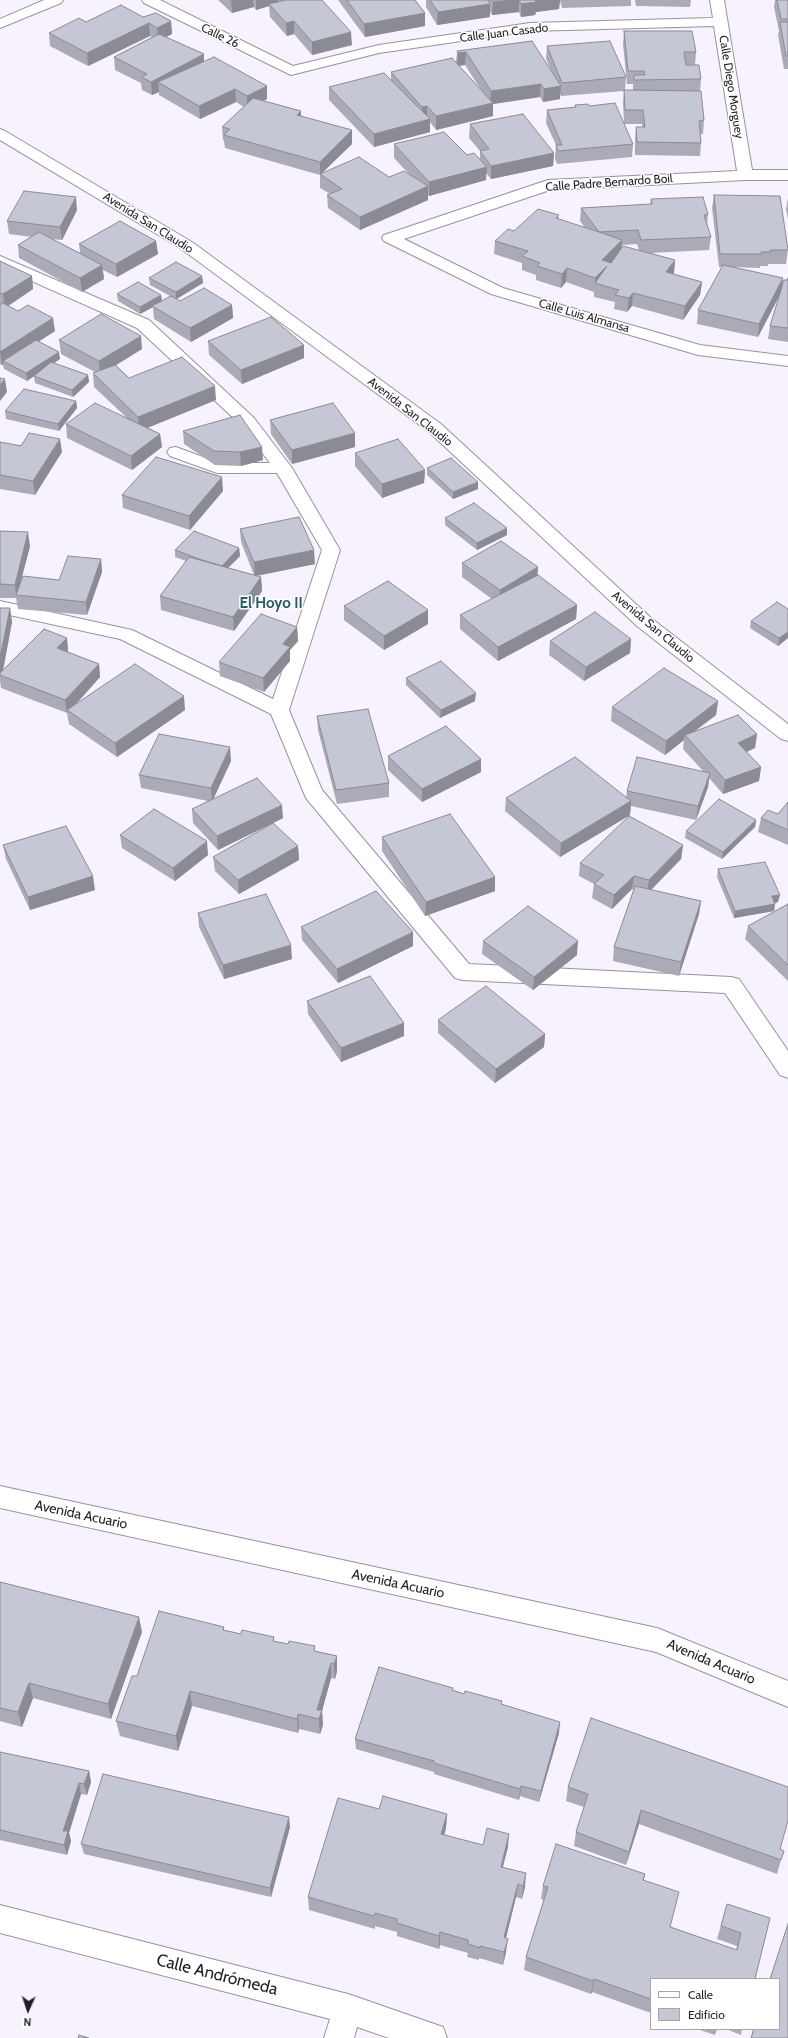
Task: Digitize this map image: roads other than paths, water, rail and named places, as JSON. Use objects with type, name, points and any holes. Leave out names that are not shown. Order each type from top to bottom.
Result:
[{"type":"street","points":[[0,24],[56,0]]},
{"type":"street","name":"Calle 26","points":[[149,0],[291,71]]},
{"type":"street","name":"Calle Diego Morguey","points":[[717,0],[745,175]]},
{"type":"street","name":"Calle Juan Casado","points":[[291,71],[378,50],[530,28],[720,22]]},
{"type":"street","name":"Avenida San Claudio","points":[[0,134],[186,245],[435,428],[644,622],[788,734]]},
{"type":"street","name":"Calle Padre Bernardo Boil","points":[[390,238],[548,185],[745,175],[788,175]]},
{"type":"street","name":"Calle Luis Almansa","points":[[390,238],[497,291],[698,350],[788,361]]},
{"type":"street","points":[[0,261],[143,324],[248,422],[283,468],[331,550],[279,710],[313,793],[463,972],[731,985],[788,1069]]},
{"type":"street","points":[[176,452],[217,468],[283,468]]},
{"type":"street","points":[[0,607],[125,634],[279,710]]},
{"type":"street","name":"Avenida Acuario","points":[[0,1497],[657,1640],[788,1694]]},
{"type":"street","name":"Calle Andrómeda","points":[[0,1920],[348,2009],[432,2038]]},
{"type":"street","points":[[339,2038],[348,2009]]},
{"type":"district","name":"El Hoyo II","points":[[271,604]]}]
